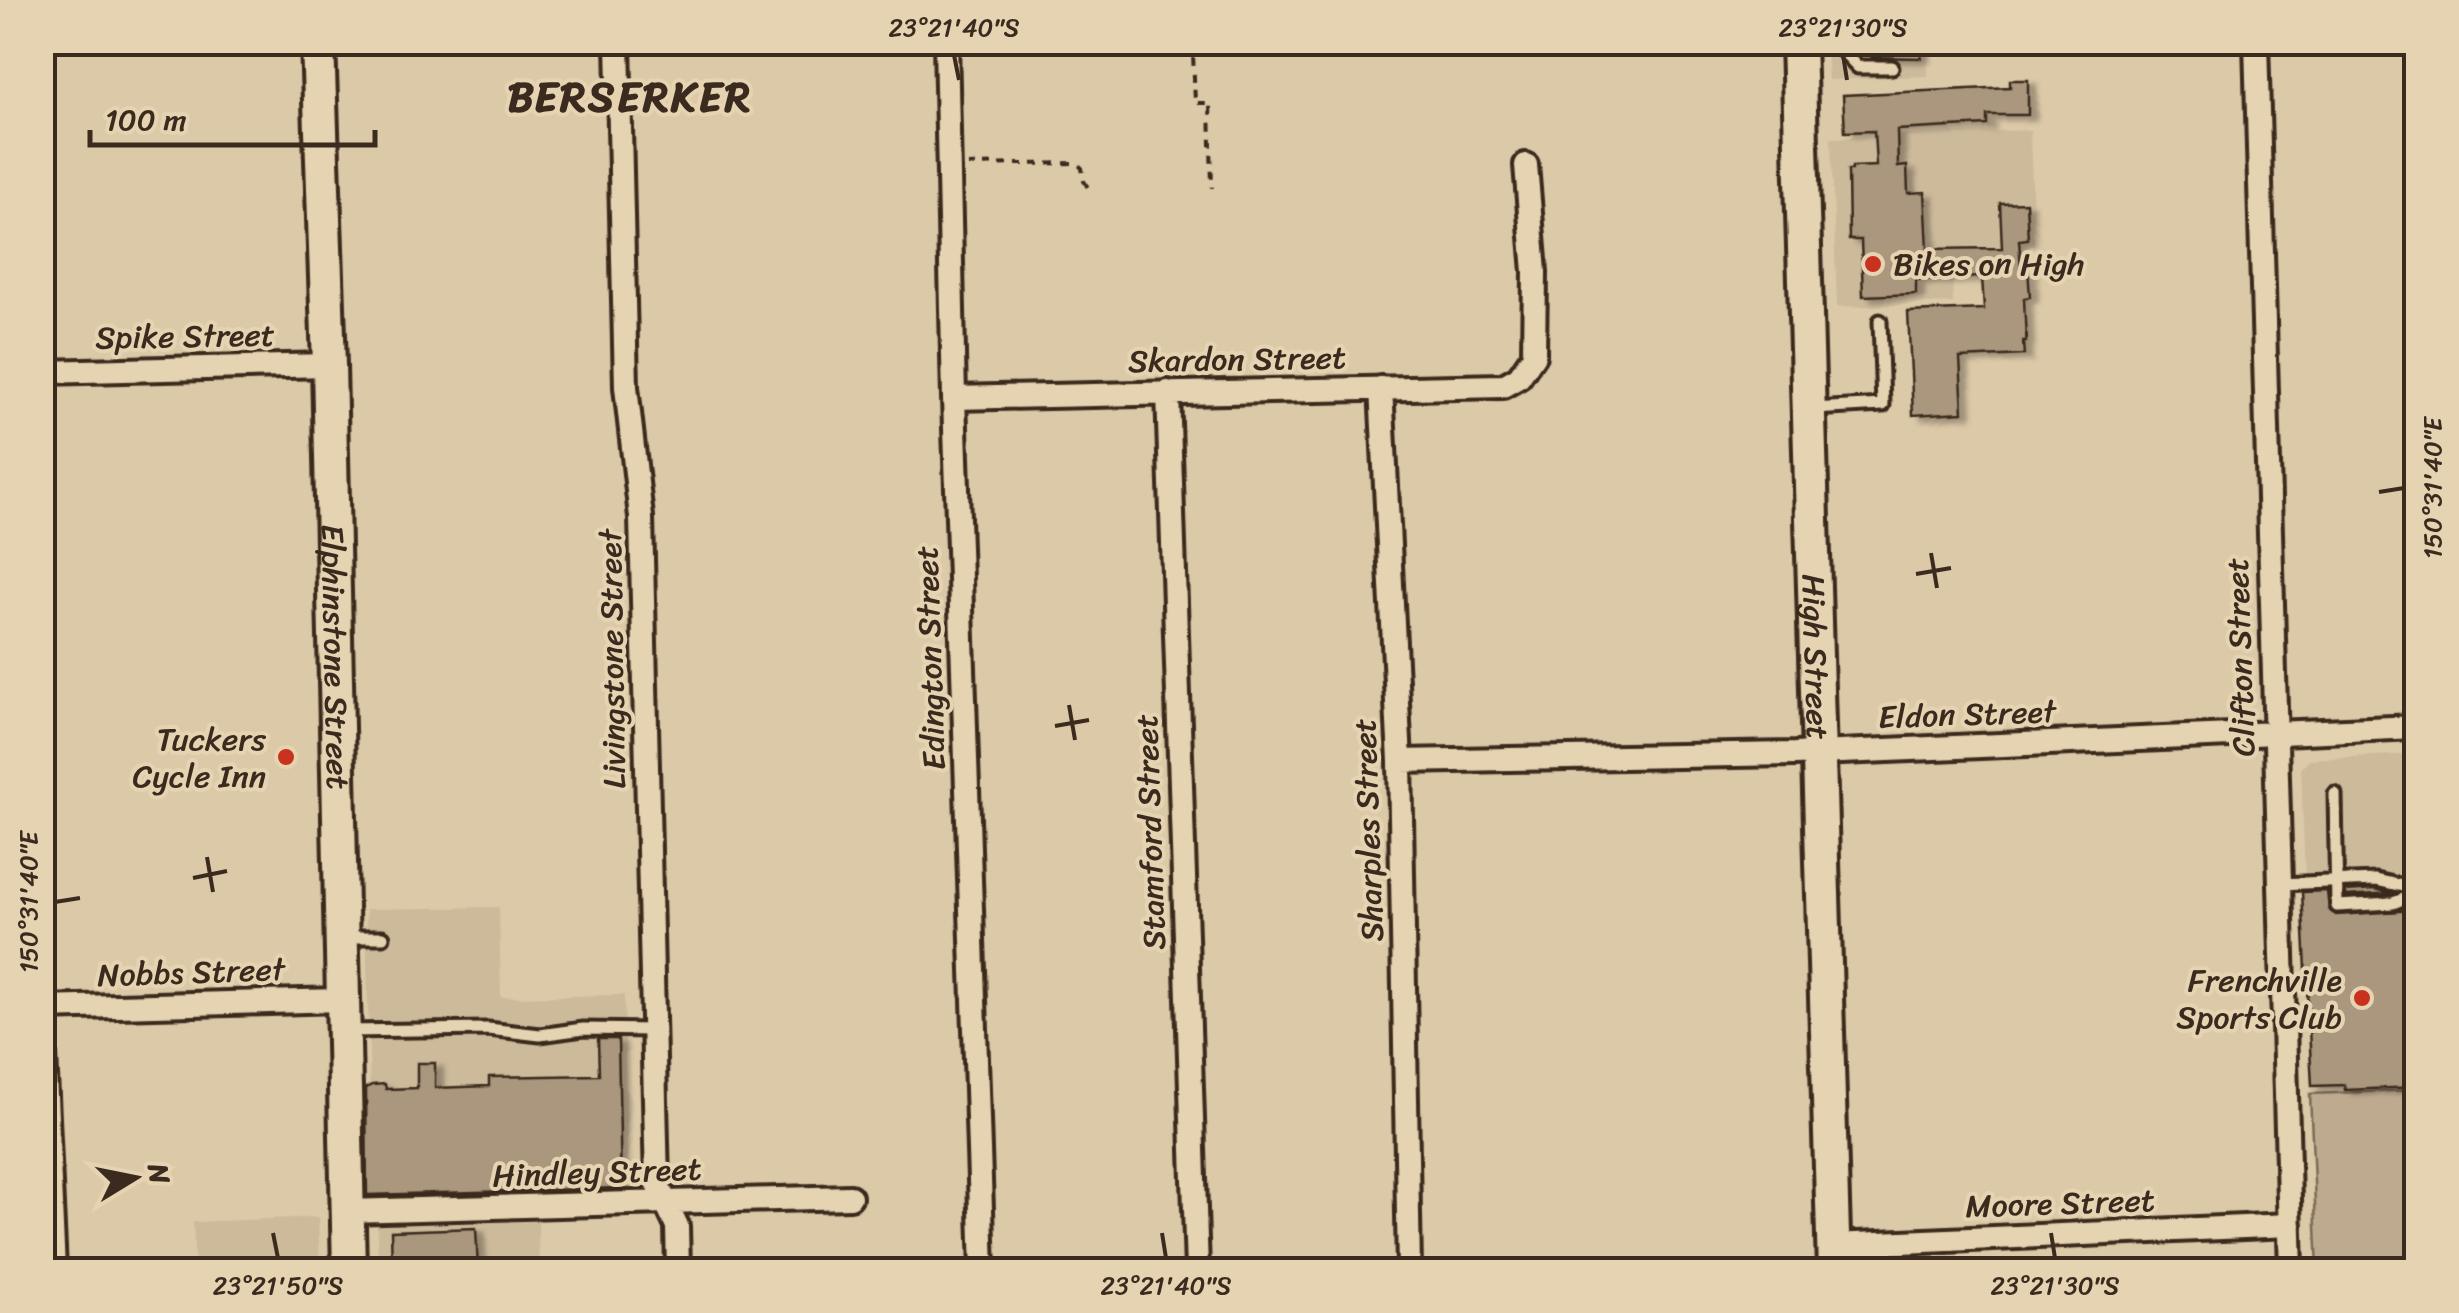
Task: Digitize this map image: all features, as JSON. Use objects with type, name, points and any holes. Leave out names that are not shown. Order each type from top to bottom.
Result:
[{"type":"street","name":"Elphinstone Street","points":[[318,42],[348,1270]]},
{"type":"street","name":"Livingstone Street","points":[[618,42],[626,387],[641,517],[657,1184],[677,1226],[678,1270]]},
{"type":"street","name":"Edington Street","points":[[946,42],[983,1270]]},
{"type":"street","name":"High Street","points":[[1798,42],[1833,1258]]},
{"type":"street","name":"Clifton Street","points":[[2256,42],[2291,1270]]},
{"type":"street","name":"Skardon Street","points":[[954,398],[1503,386],[1519,378],[1534,355],[1535,272],[1526,165]]},
{"type":"street","name":"Spike Street","points":[[42,372],[328,365]]},
{"type":"street","name":"Sharples Street","points":[[1381,388],[1400,761],[1410,1270]]},
{"type":"street","name":"Stamford Street","points":[[1168,392],[1196,1270]]},
{"type":"street","name":"Eldon Street","points":[[1400,761],[1818,753],[2416,727]]},
{"type":"street","name":"Nobbs Street","points":[[42,1009],[342,1016]]},
{"type":"street","points":[[42,1009],[54,1270]]},
{"type":"street","name":"Hindley Street","points":[[347,1211],[850,1196]]},
{"type":"street","name":"Moore Street","points":[[1833,1258],[2290,1225]]},
{"type":"lane","points":[[1842,42],[1842,50],[1858,67],[1892,67]]},
{"type":"lane","points":[[1808,409],[1883,405],[1880,321]]},
{"type":"lane","points":[[2335,794],[2337,906],[2393,902],[2416,892]]},
{"type":"lane","points":[[2280,884],[2385,881],[2416,892]]},
{"type":"lane","points":[[340,937],[383,937]]},
{"type":"lane","points":[[342,1016],[540,1035],[583,1030],[653,1030]]},
{"type":"path","points":[[1196,42],[1195,103],[1210,103],[1212,188]]},
{"type":"path","points":[[949,165],[1076,163],[1082,168],[1090,192]]},
{"type":"shaded area","points":[[1826,43],[1927,43],[1928,76],[1828,80]]},
{"type":"shaded area","points":[[2030,130],[2034,246],[1958,249],[1952,271],[1953,303],[1837,307],[1831,138]]},
{"type":"shaded area","points":[[2416,754],[2416,1090],[2310,1094],[2301,768],[2309,759]]},
{"type":"shaded area","points":[[499,907],[501,997],[624,995],[628,1190],[372,1195],[366,909]]},
{"type":"shaded area","points":[[2416,1090],[2416,1270],[2318,1270],[2310,1094]]},
{"type":"shaded area","points":[[318,1217],[320,1270],[195,1270],[193,1222]]},
{"type":"shaded area","points":[[538,1221],[539,1270],[378,1270],[377,1225]]},
{"type":"building","points":[[1856,42],[1921,42],[1921,58],[1872,57]]},
{"type":"building","points":[[2010,80],[2028,80],[2028,115],[1987,115],[1987,125],[1897,130],[1898,167],[1907,166],[1908,193],[1925,192],[1928,249],[2002,248],[2000,203],[2026,202],[2028,239],[2019,240],[2021,268],[2028,268],[2030,297],[2024,298],[2024,355],[1960,358],[1963,412],[1913,415],[1908,312],[1984,309],[1982,277],[1916,280],[1916,294],[1863,296],[1861,240],[1849,240],[1848,170],[1876,166],[1874,131],[1845,132],[1843,95],[2010,87]]},
{"type":"building","points":[[2375,889],[2392,893],[2346,896],[2346,891]]},
{"type":"building","name":"Frenchville Sports Club","points":[[2327,891],[2329,910],[2336,915],[2416,910],[2416,1087],[2345,1090],[2344,1085],[2312,1086],[2302,892]]},
{"type":"building","points":[[598,1039],[618,1039],[621,1188],[367,1195],[366,1088],[385,1084],[386,1089],[417,1088],[417,1063],[435,1063],[435,1088],[489,1086],[489,1077],[599,1075]]},
{"type":"building","points":[[476,1228],[478,1270],[392,1268],[391,1231]]},
{"type":"place","name":"Bikes on High","points":[[1873,264]]},
{"type":"place","name":"Tuckers Cycle Inn","points":[[286,757]]},
{"type":"place","name":"Frenchville Sports Club","points":[[2362,998]]},
{"type":"district","name":"BERSERKER","points":[[630,96]]}]
